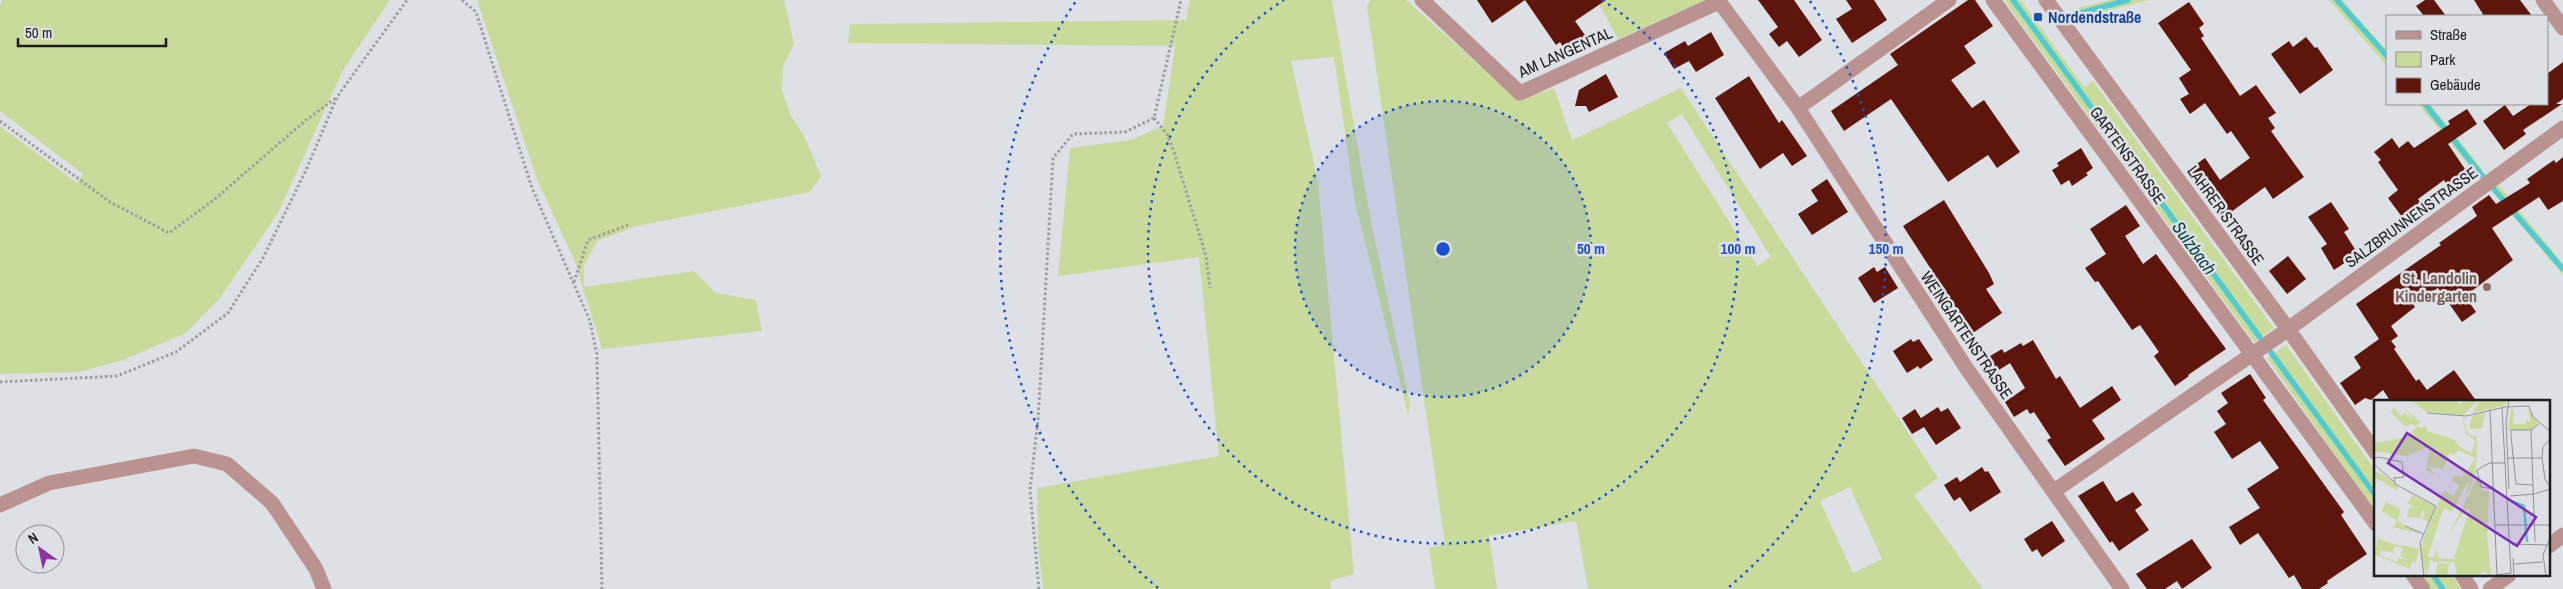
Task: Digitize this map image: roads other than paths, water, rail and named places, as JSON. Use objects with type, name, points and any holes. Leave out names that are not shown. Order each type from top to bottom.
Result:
[{"type":"street","name":"AM LANGENTAL","points":[[1422,0],[1520,93],[1719,1]]},
{"type":"street","points":[[1798,108],[1949,0]]},
{"type":"street","name":"GARTENSTRASSE","points":[[1993,0],[2255,353],[2374,521]]},
{"type":"street","name":"LAHRER STRASSE","points":[[2046,0],[2284,332],[2374,450]]},
{"type":"street","points":[[2543,0],[2563,28]]},
{"type":"street","name":"WEINGARTENSTRASSE","points":[[1719,1],[1798,108],[1967,369],[2122,589]]},
{"type":"street","name":"SALZBRUNNENSTRASSE","points":[[2284,332],[2563,128]]},
{"type":"street","points":[[2054,491],[2284,332]]},
{"type":"street","points":[[0,505],[49,483],[194,456],[227,464],[272,503],[316,569],[324,589]]},
{"type":"street","points":[[2550,545],[2563,536]]},
{"type":"street","points":[[2414,576],[2423,589]]},
{"type":"street","points":[[2463,576],[2471,589]]},
{"type":"street","points":[[2490,589],[2507,576]]},
{"type":"waterway","name":"Sulzbach","points":[[2013,0],[2374,493]]},
{"type":"waterway","points":[[2073,15],[2128,0]]},
{"type":"waterway","points":[[2337,0],[2386,55]]},
{"type":"waterway","points":[[2426,105],[2480,173],[2563,269]]},
{"type":"waterway","name":"Sulzbach","points":[[2434,576],[2443,589]]},
{"type":"place","name":"Nordendstraße","points":[[2038,17]]},
{"type":"place","name":"St. Landolin Kindergarten","points":[[2487,287]]}]
